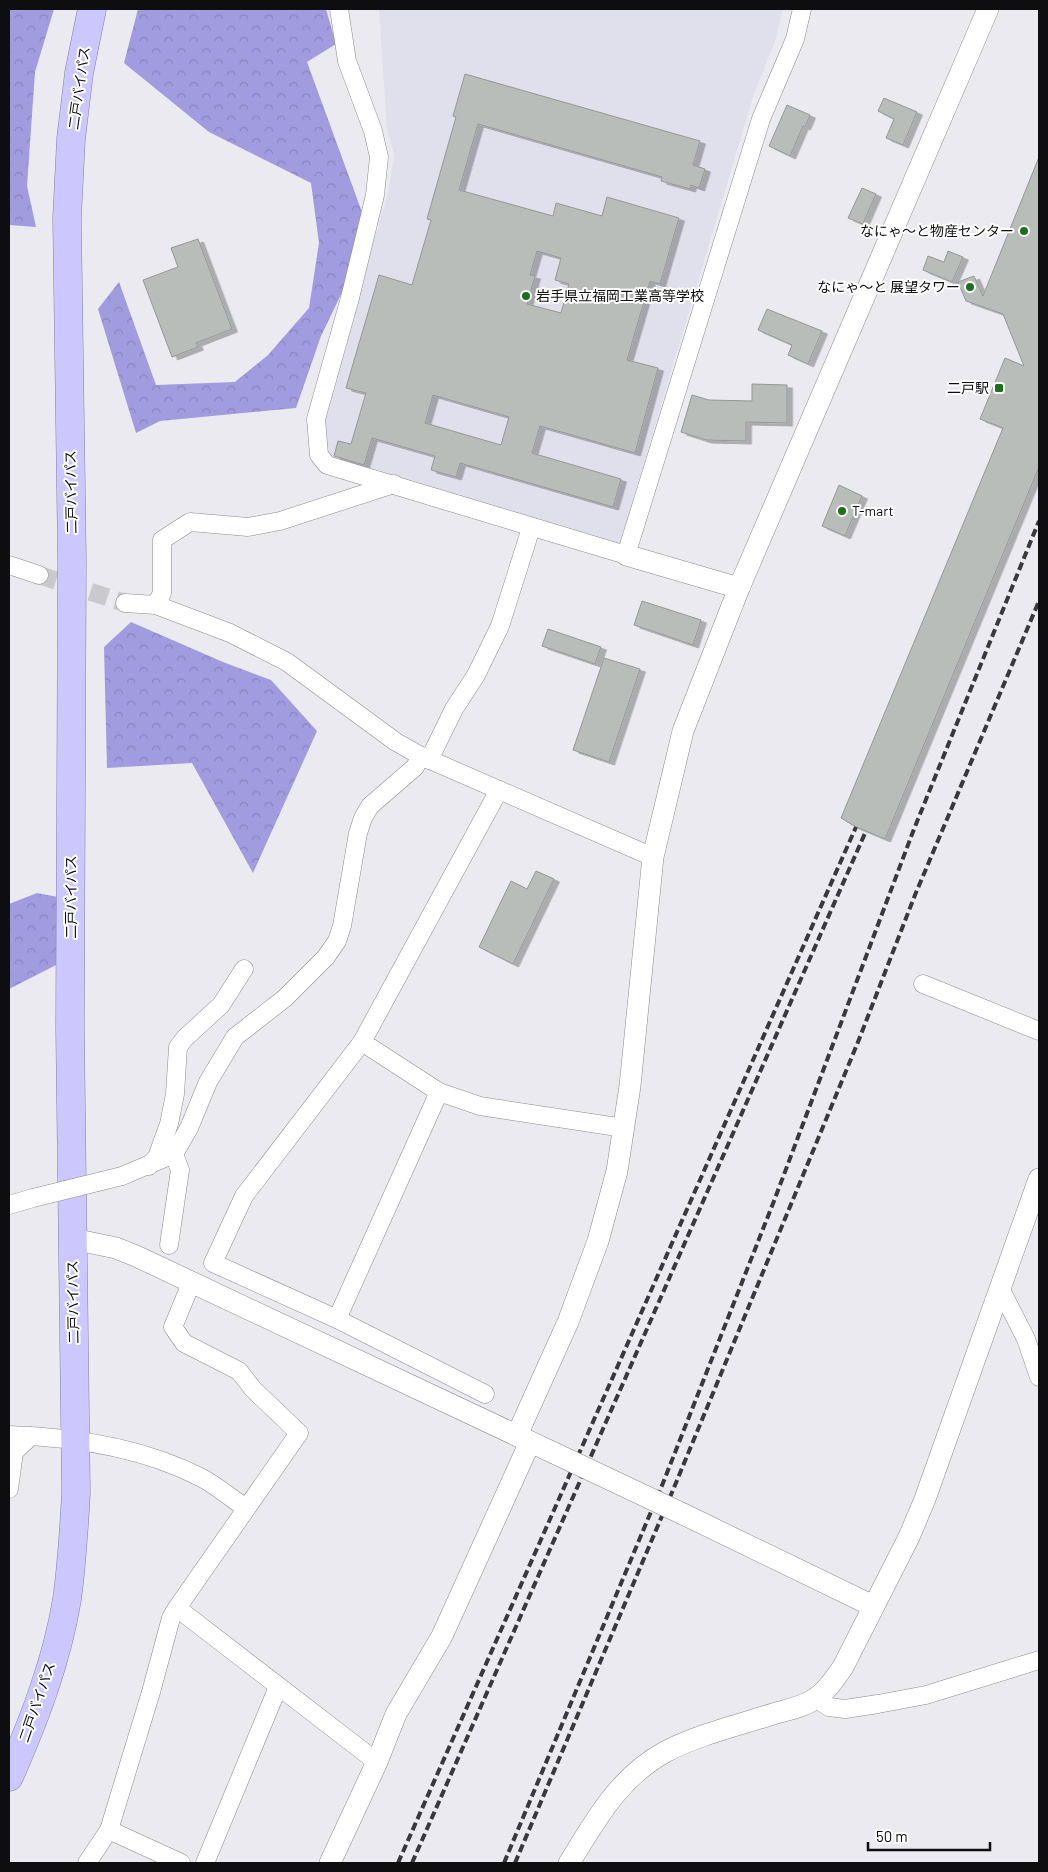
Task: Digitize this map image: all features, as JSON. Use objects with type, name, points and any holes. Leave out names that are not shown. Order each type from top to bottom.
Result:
[{"type":"highway","name":"二戸バイパス","points":[[9,1776],[42,1694],[66,1600],[73,1553],[76,1441],[70,1028],[72,568],[68,218],[71,139],[77,92],[92,9]]},
{"type":"street","points":[[339,9],[347,62],[373,131],[379,157],[375,195],[350,298],[316,419],[319,454],[327,465],[394,484],[531,528],[739,588]]},
{"type":"street","points":[[626,555],[761,119],[795,39],[802,9]]},
{"type":"street","points":[[330,1863],[377,1762],[396,1714],[442,1636],[524,1439],[598,1241],[617,1171],[624,1128],[653,857],[683,732],[739,588],[988,9]]},
{"type":"street","points":[[156,606],[162,593],[162,540],[190,522],[248,527],[280,521],[394,484]]},
{"type":"street","points":[[9,1205],[122,1176],[149,1167],[174,1154],[189,1128],[208,1082],[235,1037],[285,998],[326,957],[336,941],[345,911],[358,834],[363,818],[370,806],[424,758],[476,675],[500,626],[531,528]]},
{"type":"street","points":[[9,565],[38,575]]},
{"type":"street","points":[[125,603],[156,606],[230,632],[287,662],[396,742],[424,758],[653,857]]},
{"type":"street","points":[[486,1394],[337,1319],[213,1264],[244,1196],[362,1042],[499,790]]},
{"type":"street","points":[[149,1167],[157,1156],[169,1124],[175,1094],[178,1048],[184,1038],[221,1005],[244,969]]},
{"type":"street","points":[[923,984],[1039,1031]]},
{"type":"street","points":[[362,1042],[439,1092],[480,1106],[624,1128]]},
{"type":"street","points":[[337,1319],[439,1092]]},
{"type":"street","points":[[169,1245],[180,1170],[174,1154]]},
{"type":"street","points":[[569,1863],[608,1800],[637,1771],[666,1752],[816,1699],[831,1684],[843,1667],[909,1537],[926,1498],[1039,1179]]},
{"type":"street","points":[[73,1239],[116,1248],[192,1281],[873,1606]]},
{"type":"street","points":[[87,1863],[109,1830],[151,1692],[171,1618],[300,1433],[253,1389],[239,1371],[184,1343],[173,1327],[192,1281]]},
{"type":"street","points":[[1001,1290],[1026,1339],[1039,1377]]},
{"type":"street","points":[[9,1435],[76,1441],[150,1456],[202,1479],[246,1508]]},
{"type":"street","points":[[9,1489],[14,1452],[31,1436]]},
{"type":"street","points":[[177,1608],[377,1762]]},
{"type":"street","points":[[816,1699],[828,1707],[845,1709],[878,1704],[926,1695],[1039,1660]]},
{"type":"street","points":[[205,1863],[278,1687]]},
{"type":"street","points":[[109,1830],[181,1863]]},
{"type":"shaded area","name":"岩手県立福岡工業高等学校","points":[[379,9],[783,9],[775,41],[753,97],[620,543],[610,543],[329,457],[323,418],[389,189],[394,154],[387,131]]},
{"type":"green space","points":[[9,9],[54,9],[35,72],[27,186],[36,227],[9,225]]},
{"type":"green space","points":[[138,9],[326,9],[336,44],[307,62],[370,234],[321,336],[296,408],[160,421],[136,433],[98,309],[119,282],[156,385],[235,382],[268,355],[309,308],[319,243],[311,183],[209,132],[124,63]]},
{"type":"green space","points":[[131,622],[223,662],[271,680],[317,731],[253,873],[192,763],[107,768],[104,647]]},
{"type":"green space","points":[[37,893],[63,898],[60,963],[9,989],[9,904]]},
{"type":"building","points":[[465,74],[700,141],[693,165],[705,169],[699,188],[691,185],[690,189],[661,181],[662,177],[478,124],[459,190],[553,216],[556,203],[602,216],[607,197],[679,218],[660,284],[650,281],[627,360],[658,368],[635,453],[540,426],[532,453],[621,479],[613,507],[460,463],[456,477],[431,470],[435,456],[372,438],[364,465],[334,456],[338,441],[351,444],[366,393],[346,388],[379,275],[412,285],[431,220],[427,219],[456,117],[453,116]],"holes":[[[537,251],[561,258],[555,280],[569,284],[561,313],[527,304],[535,276],[530,275]],[[433,395],[509,417],[501,445],[425,423]]]},
{"type":"building","points":[[884,98],[917,112],[903,145],[886,138],[894,119],[878,111]]},
{"type":"building","points":[[787,105],[810,115],[790,156],[769,146]]},
{"type":"building","points":[[1039,157],[1039,467],[885,839],[856,827],[841,818],[1003,428],[980,419],[1005,358],[1024,366],[1003,314],[966,301],[958,282],[974,276],[983,296]]},
{"type":"building","points":[[862,188],[876,194],[863,224],[848,218]]},
{"type":"building","points":[[198,239],[232,329],[196,343],[198,347],[172,357],[143,280],[178,267],[171,248]]},
{"type":"building","points":[[948,251],[963,257],[952,282],[923,270],[928,256],[944,262]]},
{"type":"building","points":[[767,309],[822,331],[808,364],[788,355],[792,345],[758,330]]},
{"type":"building","points":[[752,384],[787,385],[787,423],[746,422],[746,441],[706,440],[681,432],[692,395],[709,400],[752,401]]},
{"type":"building","name":"T-mart","points":[[839,485],[862,496],[845,536],[822,526]]},
{"type":"building","points":[[642,601],[701,620],[693,645],[634,625]]},
{"type":"building","points":[[548,629],[601,647],[595,664],[542,646]]},
{"type":"building","points":[[604,658],[640,669],[609,762],[573,750]]},
{"type":"building","points":[[536,871],[554,879],[513,964],[479,947],[511,881],[527,889]]},
{"type":"tunnel","points":[[39,575],[125,603]]},
{"type":"railway","points":[[504,1863],[663,1483],[774,1201],[914,829],[1039,521]]},
{"type":"railway","points":[[515,1863],[673,1490],[858,1042],[915,895],[1039,601]]},
{"type":"railway","points":[[398,1863],[856,827]]},
{"type":"railway","points":[[412,1863],[866,831]]},
{"type":"place","name":"なにゃ～と物産センター","points":[[1024,231]]},
{"type":"place","name":"なにゃ～と 展望タワー","points":[[970,287]]},
{"type":"place","name":"岩手県立福岡工業高等学校","points":[[526,296]]},
{"type":"place","name":"二戸駅","points":[[999,388]]},
{"type":"place","name":"T-mart","points":[[842,511]]}]
